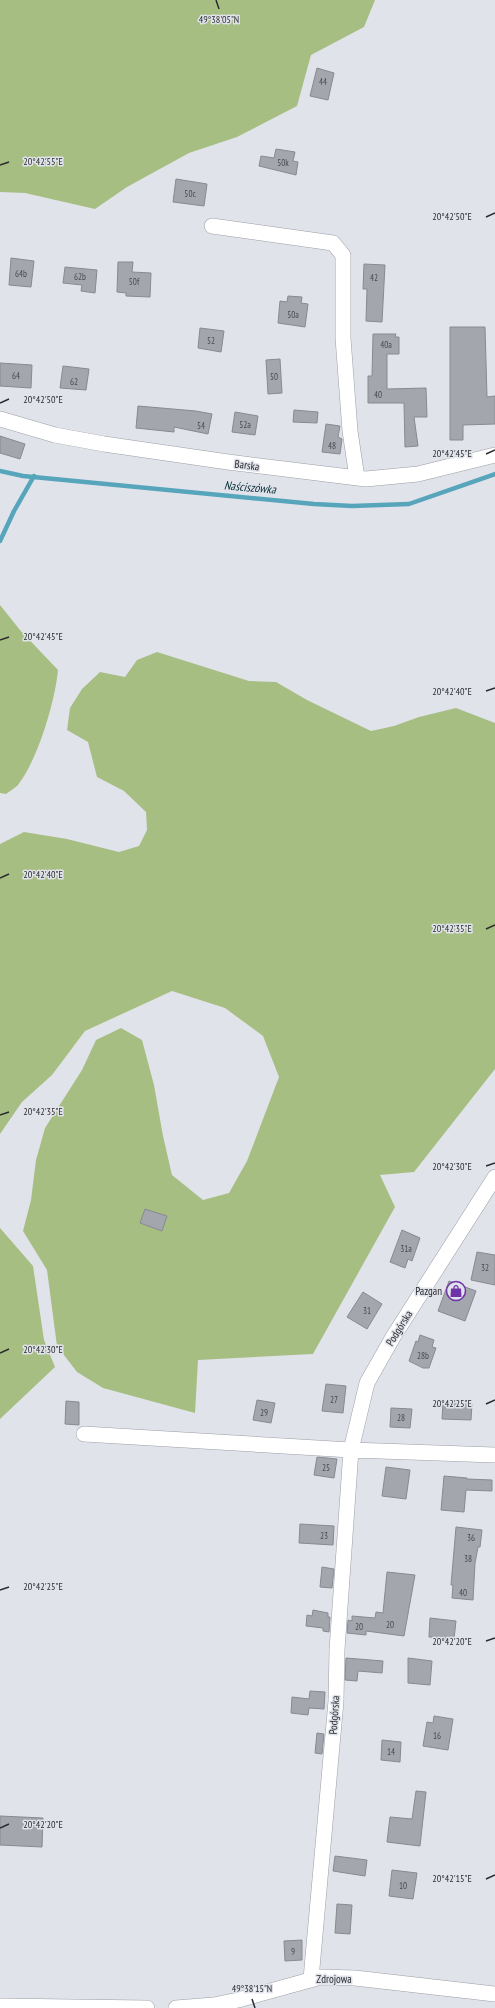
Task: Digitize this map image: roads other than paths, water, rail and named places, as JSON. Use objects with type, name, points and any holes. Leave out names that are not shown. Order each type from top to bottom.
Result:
[{"type":"street","points":[[212,226],[333,243],[343,255],[343,338],[350,431],[358,478]]},
{"type":"street","name":"Barska","points":[[0,419],[55,435],[104,444],[358,478],[386,478],[418,474],[495,455]]},
{"type":"street","name":"Podgórska","points":[[310,1979],[336,1701],[337,1650],[351,1450],[367,1383],[393,1337],[495,1176]]},
{"type":"street","points":[[84,1434],[351,1450],[495,1455]]},
{"type":"street","name":"Zdrojowa","points":[[176,2008],[214,2005],[238,2000],[321,1977],[339,1977],[495,1994]]},
{"type":"street","points":[[0,2006],[146,2008]]},
{"type":"waterway","name":"Naściszówka","points":[[0,471],[23,476],[314,504],[352,506],[409,504],[495,474]]},
{"type":"waterway","points":[[0,541],[14,511],[34,476]]},
{"type":"place","name":"Pazgan","points":[[456,1291]]}]
